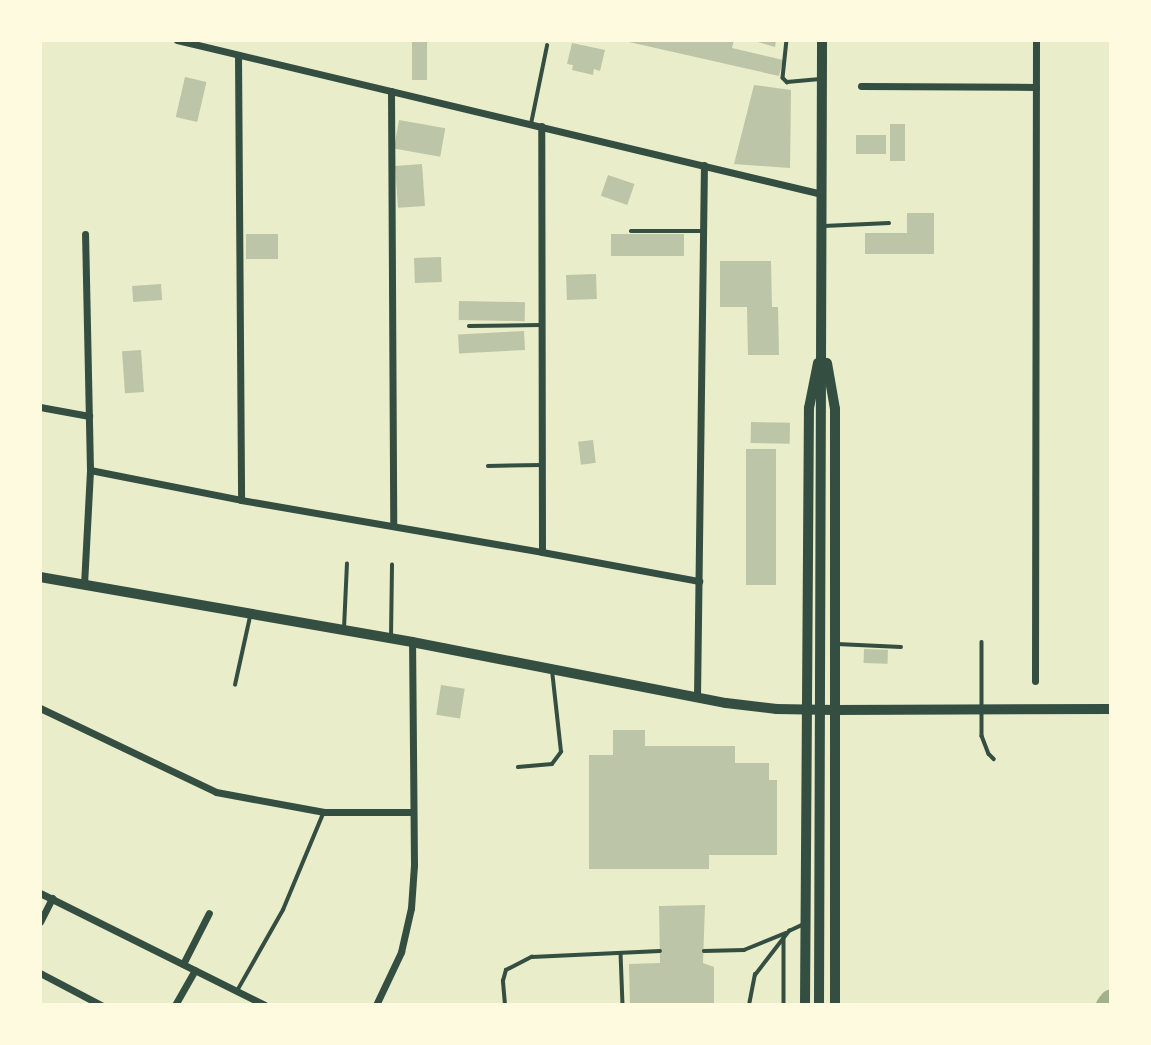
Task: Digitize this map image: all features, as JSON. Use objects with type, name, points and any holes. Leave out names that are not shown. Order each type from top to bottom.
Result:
[{"type":"main road","points":[[819,1005],[822,40]]},
{"type":"main road","points":[[823,336],[835,409],[835,1005]]},
{"type":"main road","points":[[805,1005],[809,408],[823,336]]},
{"type":"main road","points":[[40,577],[412,642],[750,707],[807,710],[1111,709]]},
{"type":"street","points":[[177,40],[822,194]]},
{"type":"street","points":[[1035,681],[1036,40]]},
{"type":"street","points":[[238,55],[241,500]]},
{"type":"street","points":[[861,86],[1036,87]]},
{"type":"street","points":[[391,91],[393,525]]},
{"type":"street","points":[[541,127],[541,552]]},
{"type":"street","points":[[697,697],[704,165]]},
{"type":"street","points":[[84,585],[90,470],[85,234]]},
{"type":"street","points":[[40,407],[89,416]]},
{"type":"street","points":[[90,470],[241,500],[699,581]]},
{"type":"street","points":[[376,1005],[401,952],[411,908],[412,642]]},
{"type":"street","points":[[40,708],[216,792],[324,811],[413,812]]},
{"type":"street","points":[[40,893],[237,991],[248,1001],[265,1005]]},
{"type":"street","points":[[40,922],[52,898]]},
{"type":"street","points":[[183,964],[209,913]]},
{"type":"street","points":[[176,1005],[195,970]]},
{"type":"street","points":[[40,972],[101,1005]]},
{"type":"lane","points":[[787,40],[783,78],[788,82],[822,79]]},
{"type":"lane","points":[[531,124],[547,46]]},
{"type":"lane","points":[[823,226],[889,223]]},
{"type":"lane","points":[[631,231],[703,231]]},
{"type":"lane","points":[[468,326],[542,325]]},
{"type":"lane","points":[[488,466],[542,466]]},
{"type":"lane","points":[[344,631],[347,564]]},
{"type":"lane","points":[[391,639],[392,565]]},
{"type":"lane","points":[[235,685],[250,615]]},
{"type":"lane","points":[[982,642],[982,736],[989,754],[994,759]]},
{"type":"lane","points":[[834,644],[901,647]]},
{"type":"lane","points":[[518,767],[552,764],[561,752],[552,668]]},
{"type":"lane","points":[[237,991],[283,910],[324,811]]},
{"type":"lane","points":[[704,951],[744,950],[806,923]]},
{"type":"lane","points":[[749,1005],[755,975],[789,931]]},
{"type":"lane","points":[[784,938],[784,1005]]},
{"type":"lane","points":[[505,1005],[503,981],[506,970],[532,957],[660,951]]},
{"type":"lane","points":[[621,953],[623,1005]]},
{"type":"building","points":[[412,40],[427,40],[427,80],[412,80]]},
{"type":"building","points":[[620,40],[734,40],[732,48],[783,60],[779,76]]},
{"type":"building","points":[[751,40],[776,40],[775,47]]},
{"type":"building","points":[[572,43],[605,50],[600,71],[594,69],[593,75],[572,70],[573,65],[567,64]]},
{"type":"building","points":[[185,77],[206,82],[197,122],[176,117]]},
{"type":"building","points":[[754,85],[791,90],[790,168],[734,164]]},
{"type":"building","points":[[399,120],[445,128],[440,157],[394,149]]},
{"type":"building","points":[[890,124],[905,124],[905,161],[890,161]]},
{"type":"building","points":[[856,135],[886,135],[886,154],[856,154]]},
{"type":"building","points":[[422,164],[425,206],[398,208],[395,166]]},
{"type":"building","points":[[608,175],[634,184],[627,205],[601,196]]},
{"type":"building","points":[[907,213],[934,213],[934,254],[865,254],[865,233],[907,233]]},
{"type":"building","points":[[246,234],[278,234],[278,259],[246,259]]},
{"type":"building","points":[[611,234],[684,234],[684,256],[611,256]]},
{"type":"building","points":[[441,257],[442,282],[415,283],[414,258]]},
{"type":"building","points":[[720,261],[771,261],[772,307],[778,307],[779,355],[748,355],[747,307],[720,307]]},
{"type":"building","points":[[596,274],[597,299],[567,300],[566,275]]},
{"type":"building","points":[[161,284],[162,300],[133,302],[132,286]]},
{"type":"building","points":[[459,301],[525,302],[525,321],[459,320]]},
{"type":"building","points":[[524,331],[525,350],[459,353],[458,334]]},
{"type":"building","points":[[141,350],[144,392],[125,393],[122,351]]},
{"type":"building","points":[[751,422],[790,423],[790,444],[751,443]]},
{"type":"building","points":[[593,440],[596,463],[581,465],[578,442]]},
{"type":"building","points":[[746,449],[776,449],[776,585],[746,585]]},
{"type":"building","points":[[864,649],[888,650],[887,664],[864,663]]},
{"type":"building","points":[[441,685],[465,689],[460,718],[436,715]]},
{"type":"building","points":[[613,730],[645,730],[645,746],[735,746],[735,763],[769,763],[769,780],[777,780],[777,855],[709,855],[709,869],[589,869],[589,755],[613,755]]},
{"type":"building","points":[[705,905],[703,963],[714,967],[714,1005],[630,1005],[629,964],[660,963],[659,906]]},
{"type":"waterway","points":[[1107,1005],[1111,1000]]}]
